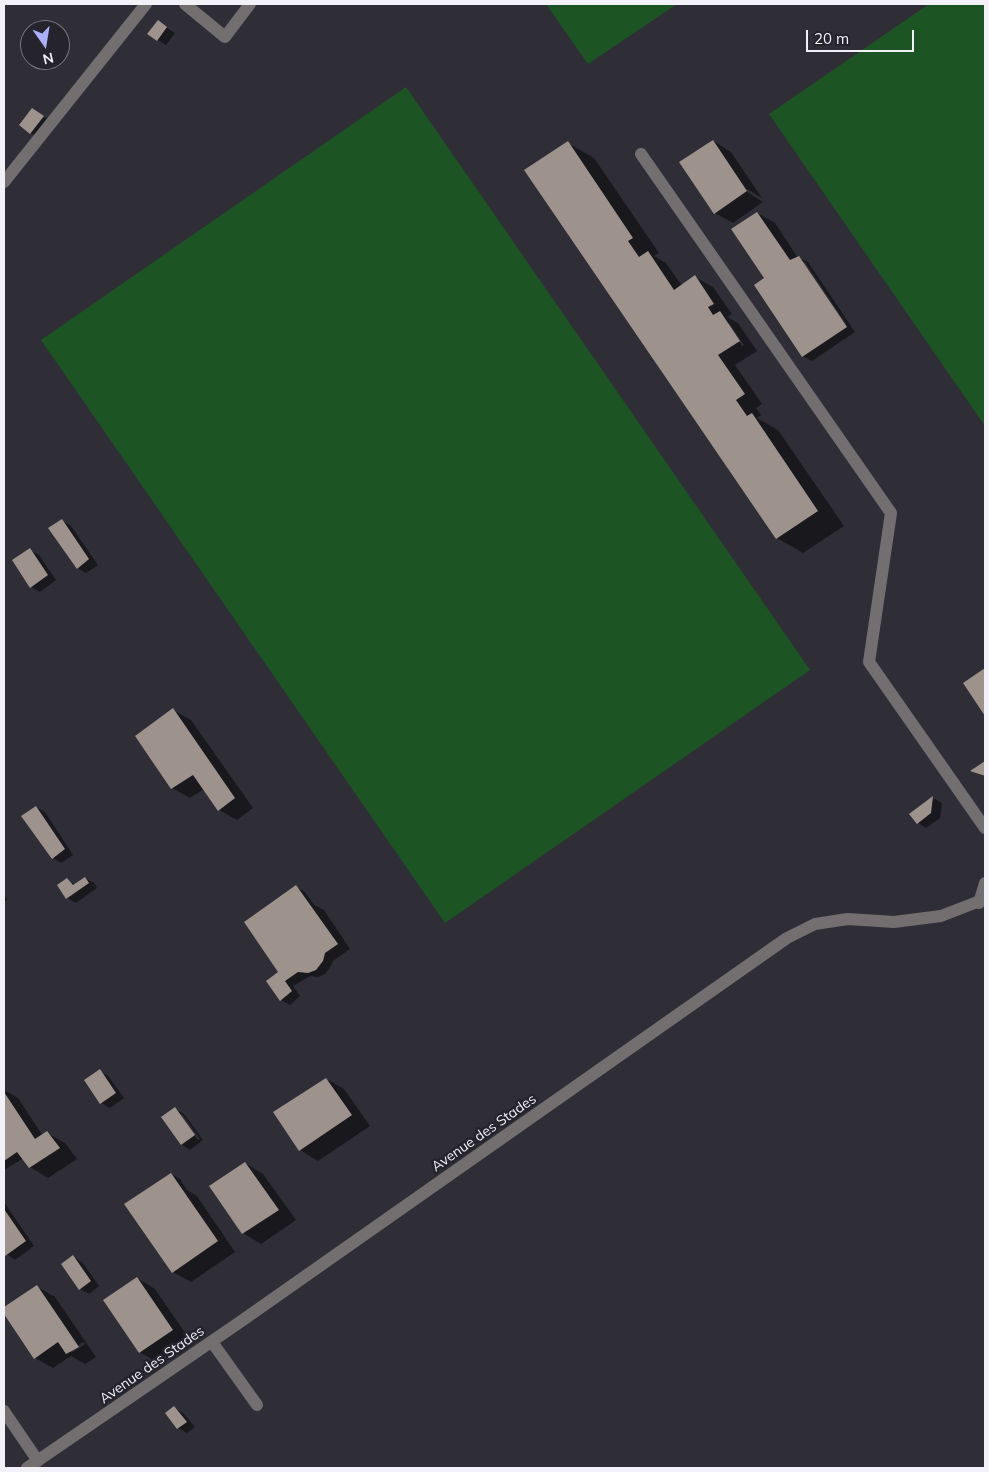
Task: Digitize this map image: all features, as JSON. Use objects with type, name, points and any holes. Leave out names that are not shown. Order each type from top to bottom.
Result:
[{"type":"street","points":[[4,182],[146,4]]},
{"type":"street","points":[[185,4],[225,37],[250,4]]},
{"type":"street","points":[[641,154],[891,513],[869,662],[985,828]]},
{"type":"street","points":[[982,901],[985,883]]},
{"type":"street","name":"Avenue des Stades","points":[[33,1464],[212,1342],[787,938],[815,924],[848,918],[894,922],[941,916],[982,901]]},
{"type":"street","points":[[212,1342],[257,1405]]},
{"type":"street","points":[[4,1411],[33,1464]]},
{"type":"green space","points":[[546,4],[677,4],[588,64]]},
{"type":"green space","points":[[929,4],[985,4],[985,426],[769,114]]},
{"type":"green space","points":[[406,87],[810,670],[445,923],[41,340]]},
{"type":"building","points":[[158,20],[167,27],[157,41],[147,34]]},
{"type":"building","points":[[32,108],[44,116],[30,134],[19,125]]},
{"type":"building","points":[[713,140],[747,191],[714,214],[679,162]]},
{"type":"building","points":[[568,141],[633,238],[628,241],[639,257],[648,251],[674,290],[695,275],[714,304],[708,307],[713,315],[720,311],[740,341],[718,355],[745,394],[736,400],[747,416],[752,413],[818,511],[776,539],[524,170]]},
{"type":"building","points":[[757,212],[790,260],[799,256],[847,327],[802,357],[754,285],[764,278],[731,229]]},
{"type":"building","points":[[62,519],[89,559],[77,569],[48,528]]},
{"type":"building","points":[[30,548],[48,575],[30,588],[12,560]]},
{"type":"building","points":[[985,668],[985,716],[963,683]]},
{"type":"building","points":[[173,708],[235,798],[218,811],[193,775],[171,789],[135,736]]},
{"type":"building","points":[[985,761],[985,776],[970,771]]},
{"type":"building","points":[[933,796],[931,813],[917,824],[909,814]]},
{"type":"building","points":[[36,806],[65,849],[52,859],[21,816]]},
{"type":"building","points":[[85,877],[89,883],[66,899],[57,885],[67,878],[73,885]]},
{"type":"building","points":[[296,885],[338,944],[325,953],[323,961],[316,970],[308,973],[298,972],[285,981],[292,991],[280,1001],[266,981],[278,972],[244,922]]},
{"type":"building","points":[[100,1069],[116,1093],[100,1104],[84,1080]]},
{"type":"building","points":[[326,1078],[352,1115],[299,1151],[273,1112]]},
{"type":"building","points":[[4,1092],[35,1139],[47,1131],[60,1148],[29,1168],[17,1152],[4,1161]]},
{"type":"building","points":[[175,1107],[195,1135],[181,1145],[161,1117]]},
{"type":"building","points":[[245,1162],[279,1210],[242,1234],[209,1186]]},
{"type":"building","points":[[171,1173],[218,1241],[172,1273],[124,1204]]},
{"type":"building","points":[[4,1209],[26,1241],[5,1256],[4,1254]]},
{"type":"building","points":[[73,1255],[91,1281],[79,1290],[61,1264]]},
{"type":"building","points":[[137,1277],[173,1330],[139,1353],[103,1300]]},
{"type":"building","points":[[37,1285],[79,1347],[66,1354],[58,1342],[34,1359],[4,1314],[4,1307]]},
{"type":"building","points":[[174,1406],[187,1422],[177,1429],[165,1413]]}]
